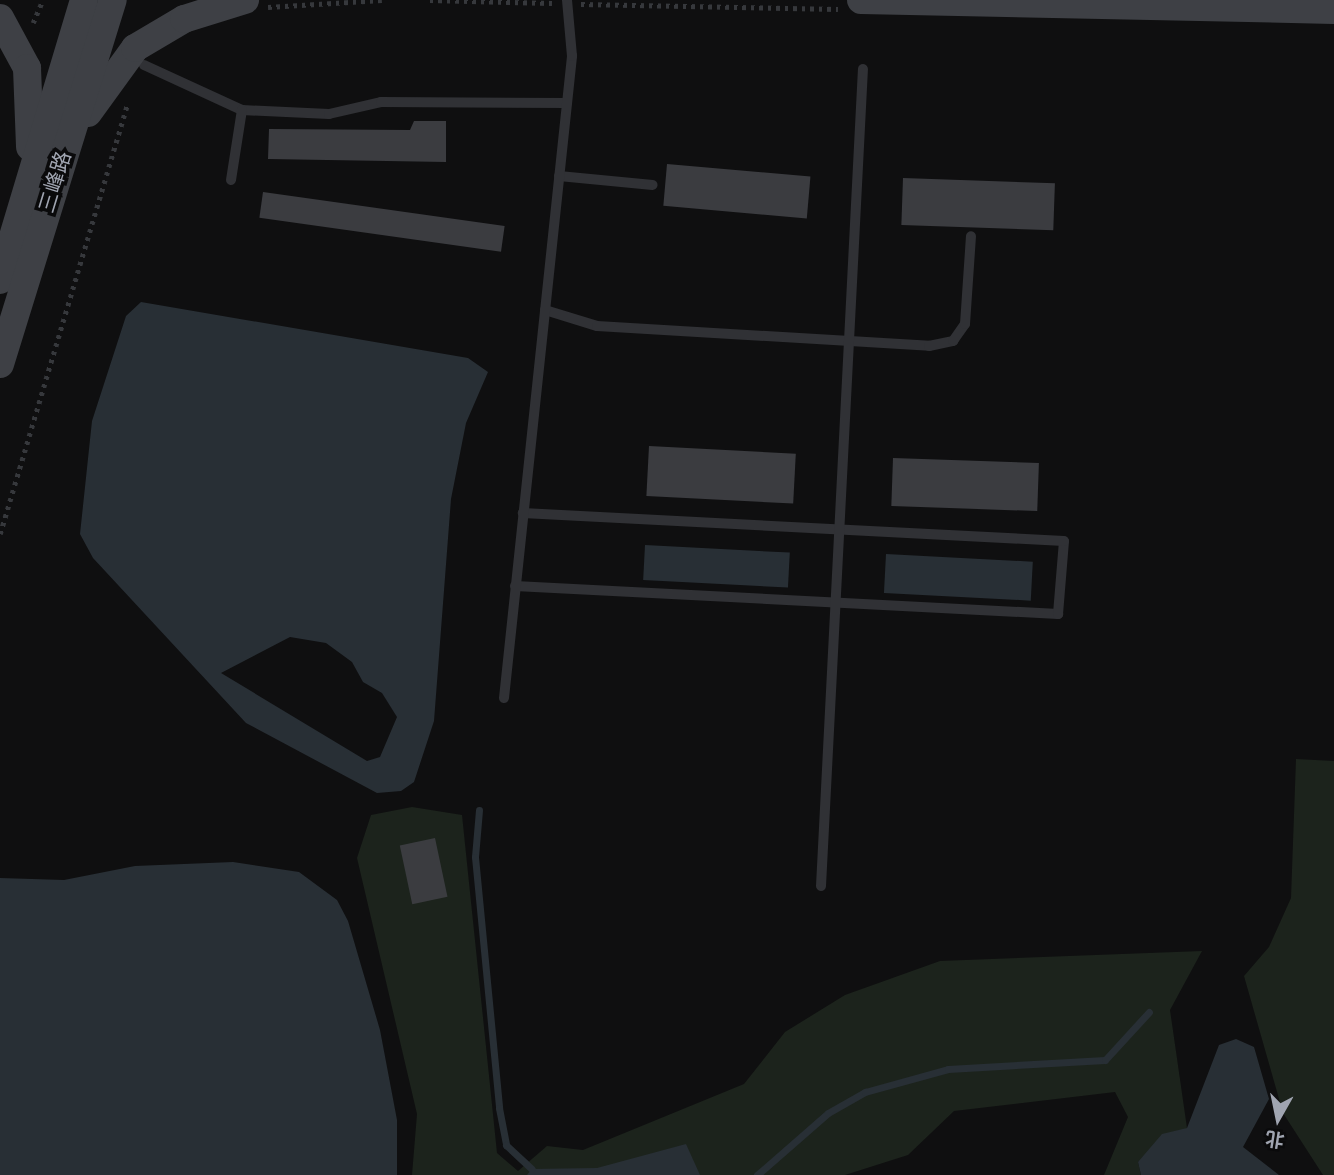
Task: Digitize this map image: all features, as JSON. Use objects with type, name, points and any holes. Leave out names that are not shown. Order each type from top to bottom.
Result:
[{"type":"street","name":"三峰路","points":[[0,364],[83,0]]},
{"type":"street","name":"三峰路","points":[[0,280],[113,0]]},
{"type":"street","points":[[861,0],[1334,10]]},
{"type":"street","points":[[41,184],[99,89],[135,48],[184,19],[252,4]]},
{"type":"street","points":[[0,18],[27,68],[41,184]]},
{"type":"lane","points":[[503,698],[572,56],[567,0]]},
{"type":"lane","points":[[144,65],[242,110],[329,114],[381,102],[567,103]]},
{"type":"lane","points":[[821,886],[863,69]]},
{"type":"lane","points":[[231,180],[242,110]]},
{"type":"lane","points":[[559,176],[653,185]]},
{"type":"lane","points":[[545,310],[597,326],[929,346],[953,341],[965,324],[971,236]]},
{"type":"lane","points":[[515,586],[1058,614],[1064,541],[523,513]]},
{"type":"path","points":[[252,4],[382,0]]},
{"type":"path","points":[[0,534],[131,90],[144,65]]},
{"type":"shaded area","points":[[141,302],[468,358],[488,372],[466,423],[451,499],[434,721],[414,782],[401,791],[377,793],[246,723],[93,558],[80,534],[92,421],[126,316]],"holes":[[[290,637],[326,643],[352,662],[363,682],[382,693],[397,717],[380,757],[367,761],[221,673]]]},
{"type":"shaded area","points":[[645,545],[790,553],[788,588],[643,580]]},
{"type":"shaded area","points":[[886,554],[1033,562],[1031,601],[884,593]]},
{"type":"shaded area","points":[[1296,759],[1334,761],[1334,1175],[1323,1175],[1283,1113],[1244,976],[1269,947],[1291,898]]},
{"type":"shaded area","points":[[412,807],[462,815],[497,1153],[518,1171],[547,1146],[583,1150],[744,1084],[785,1032],[845,995],[940,961],[1202,951],[1170,1010],[1187,1128],[1138,1162],[1141,1175],[1104,1175],[1128,1117],[1115,1092],[954,1111],[908,1155],[845,1175],[412,1175],[417,1114],[357,858],[371,815]]},
{"type":"shaded area","points":[[233,862],[299,872],[337,900],[348,921],[380,1030],[397,1120],[397,1175],[0,1175],[0,878],[64,880],[135,866]]},
{"type":"shaded area","points":[[1236,1039],[1254,1047],[1269,1099],[1243,1147],[1279,1175],[1141,1175],[1138,1162],[1162,1134],[1187,1128],[1219,1045]]},
{"type":"shaded area","points":[[686,1144],[700,1175],[527,1175],[532,1169],[597,1168]]},
{"type":"building","points":[[414,121],[446,121],[446,162],[268,159],[269,129],[410,130]]},
{"type":"building","points":[[667,164],[810,177],[807,218],[663,206]]},
{"type":"building","points":[[903,178],[1055,183],[1053,230],[901,225]]},
{"type":"building","points":[[263,192],[505,226],[501,252],[259,218]]},
{"type":"building","points":[[649,446],[796,454],[793,504],[646,496]]},
{"type":"building","points":[[893,458],[1039,463],[1037,511],[891,506]]},
{"type":"building","points":[[435,838],[447,897],[412,904],[400,845]]},
{"type":"waterway","points":[[479,810],[475,857],[499,1108],[506,1145],[532,1169]]},
{"type":"waterway","points":[[757,1175],[828,1113],[865,1092],[948,1069],[1105,1060],[1149,1012]]}]
